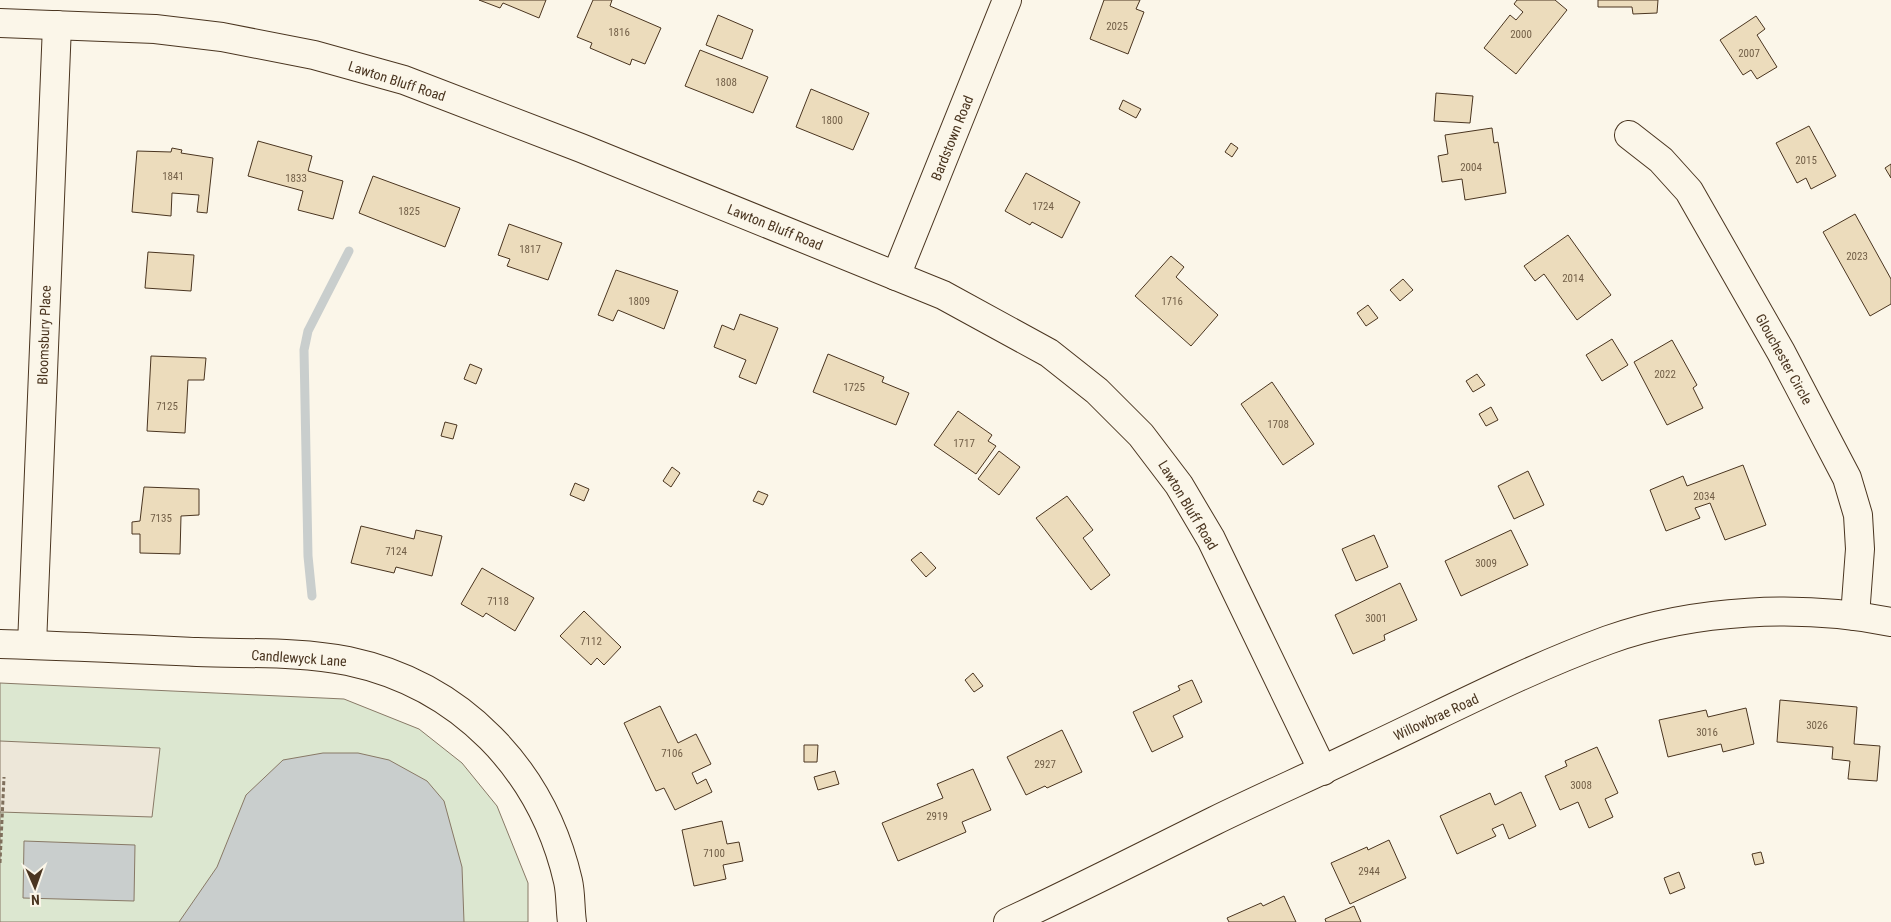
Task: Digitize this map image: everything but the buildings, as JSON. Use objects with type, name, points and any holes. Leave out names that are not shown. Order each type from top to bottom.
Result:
[{"type":"street","name":"Bardstown Road","points":[[896,276],[1007,0]]},
{"type":"street","name":"Lawton Bluff Road","points":[[0,23],[155,29],[222,37],[314,55],[404,80],[581,148],[896,276],[943,296],[1049,353],[1097,391],[1141,435],[1179,485],[1211,539],[1323,771]]},
{"type":"street","name":"Bloomsbury Place","points":[[32,645],[57,25]]},
{"type":"street","name":"Glouchester Circle","points":[[1629,135],[1661,160],[1689,191],[1781,352],[1847,478],[1858,515],[1860,549],[1854,616]]},
{"type":"street","name":"Willowbrae Road","points":[[1008,922],[1531,672],[1609,640],[1639,630],[1737,613],[1804,612],[1854,616],[1891,622]]},
{"type":"street","name":"Candlewyck Lane","points":[[0,644],[316,657],[369,666],[413,682],[434,693],[473,720],[491,737],[522,774],[547,816],[556,838],[568,882],[572,922]]},
{"type":"path","points":[[0,863],[4,777]]},
{"type":"green space","points":[[0,683],[344,699],[419,729],[462,763],[497,806],[528,883],[528,922],[0,922]]},
{"type":"shaded area","points":[[0,741],[160,748],[152,817],[0,812]]},
{"type":"shaded area","points":[[323,753],[358,753],[389,760],[427,781],[444,801],[462,867],[464,922],[179,922],[217,867],[246,795],[283,760]]},
{"type":"shaded area","points":[[24,841],[135,845],[134,901],[23,898]]},
{"type":"waterway","points":[[312,596],[308,556],[304,350],[308,331],[349,251]]}]
